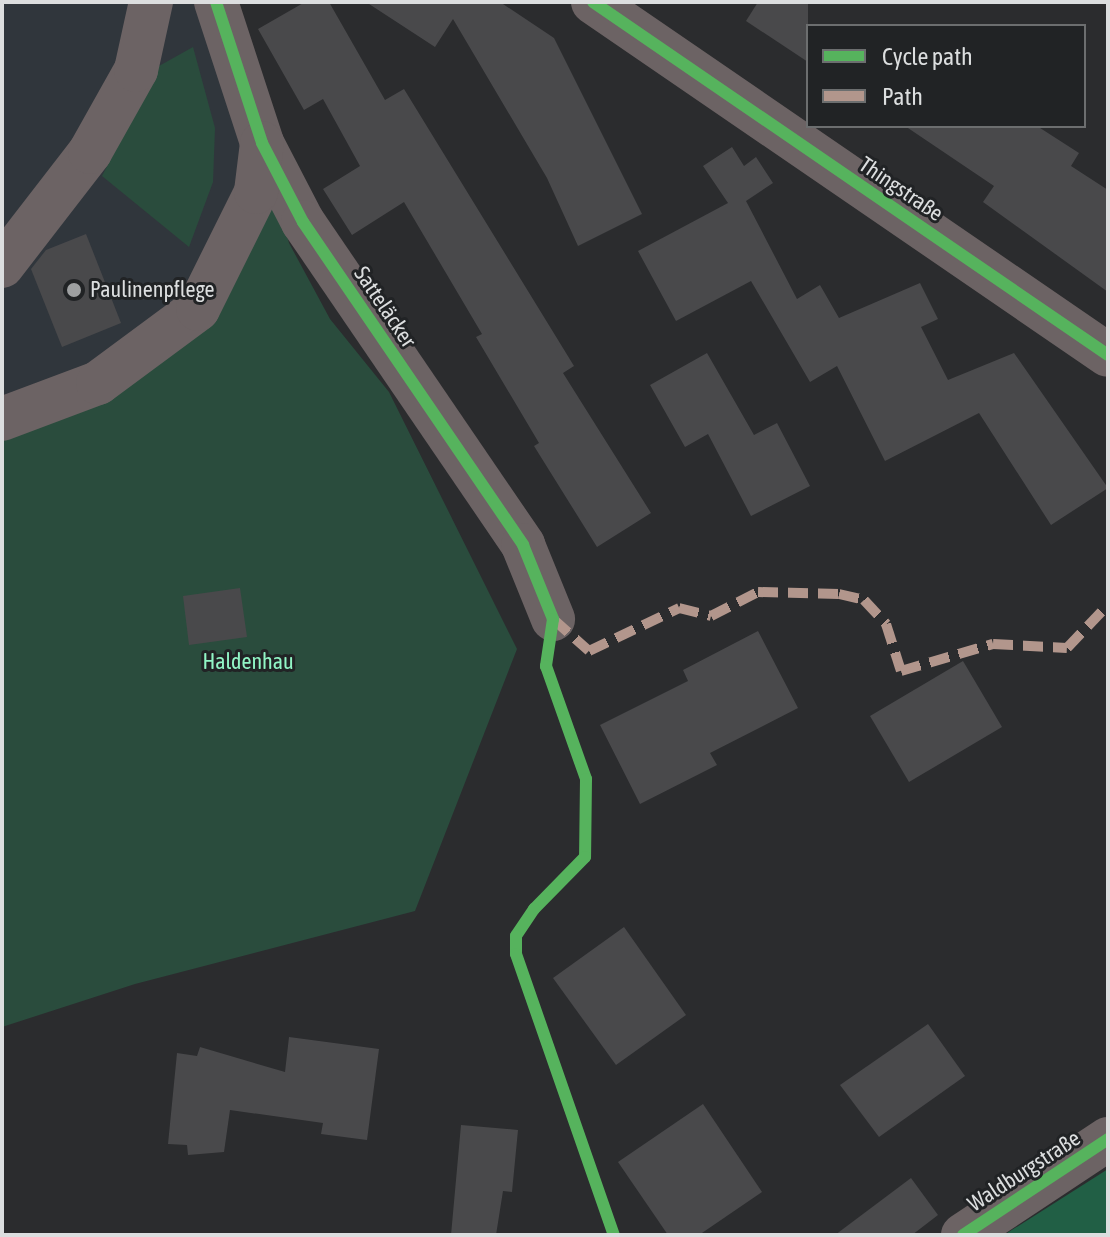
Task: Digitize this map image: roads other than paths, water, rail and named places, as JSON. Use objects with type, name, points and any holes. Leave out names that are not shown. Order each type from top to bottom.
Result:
[{"type":"street","points":[[2,266],[90,152],[136,70],[151,2]]},
{"type":"street","name":"Satteläcker","points":[[216,2],[262,143],[303,222],[523,545],[553,619]]},
{"type":"street","name":"Thingstraße","points":[[593,2],[1108,355]]},
{"type":"street","points":[[2,419],[98,383],[198,309],[256,192],[262,143]]},
{"type":"street","name":"Waldburgstraße","points":[[963,1235],[1108,1139]]},
{"type":"place","name":"Paulinenpflege","points":[[74,290]]},
{"type":"park label","name":"Haldenhau","points":[[248,662]]}]
